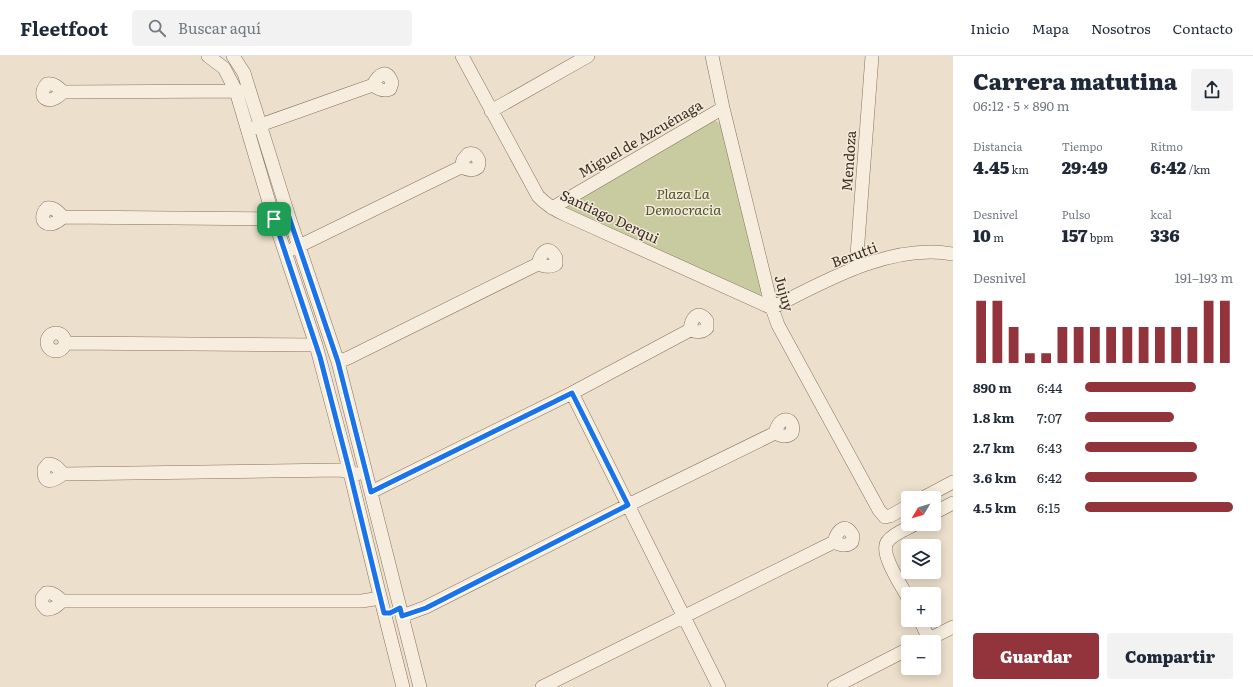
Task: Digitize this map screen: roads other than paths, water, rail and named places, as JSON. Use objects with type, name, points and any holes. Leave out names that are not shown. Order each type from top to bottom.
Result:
[{"type":"street","points":[[208,56],[224,68],[236,91],[274,219],[316,347],[350,473],[379,595],[404,687]]},
{"type":"street","points":[[232,56],[244,73],[250,90],[288,214],[337,357],[420,687]]},
{"type":"street","name":"Santiago Derqui","points":[[462,56],[538,196],[544,202],[552,208],[772,308]]},
{"type":"street","points":[[491,110],[588,56]]},
{"type":"street","name":"Jujuy","points":[[712,56],[723,108],[772,308],[778,325],[875,504],[885,517],[901,510]]},
{"type":"street","name":"Mendoza","points":[[856,268],[872,56]]},
{"type":"street","points":[[247,129],[260,126],[372,85]]},
{"type":"street","points":[[63,92],[250,90]]},
{"type":"street","name":"Miguel de Azcuénaga","points":[[552,208],[723,108]]},
{"type":"street","points":[[286,252],[461,167]]},
{"type":"street","points":[[63,217],[274,219],[288,214]]},
{"type":"street","name":"Berutti","points":[[772,308],[814,286],[856,268],[892,257],[933,252],[953,254]]},
{"type":"street","points":[[64,343],[316,347],[337,357],[355,355],[538,264]]},
{"type":"street","points":[[371,492],[572,393],[690,330]]},
{"type":"street","points":[[316,347],[329,333]]},
{"type":"street","points":[[572,393],[719,687]]},
{"type":"street","points":[[384,613],[426,608],[628,505],[774,433]]},
{"type":"street","points":[[63,474],[340,470],[366,475]]},
{"type":"street","points":[[936,491],[953,482]]},
{"type":"street","points":[[941,509],[953,503]]},
{"type":"street","points":[[902,587],[887,558],[885,548],[887,541],[903,531]]},
{"type":"street","points":[[542,687],[834,542]]},
{"type":"street","points":[[62,601],[362,602],[379,595],[390,587],[395,588]]},
{"type":"street","points":[[936,635],[953,627]]},
{"type":"street","points":[[834,687],[901,653]]},
{"type":"park label","name":"Plaza La Democracia","points":[[683,202]]}]
